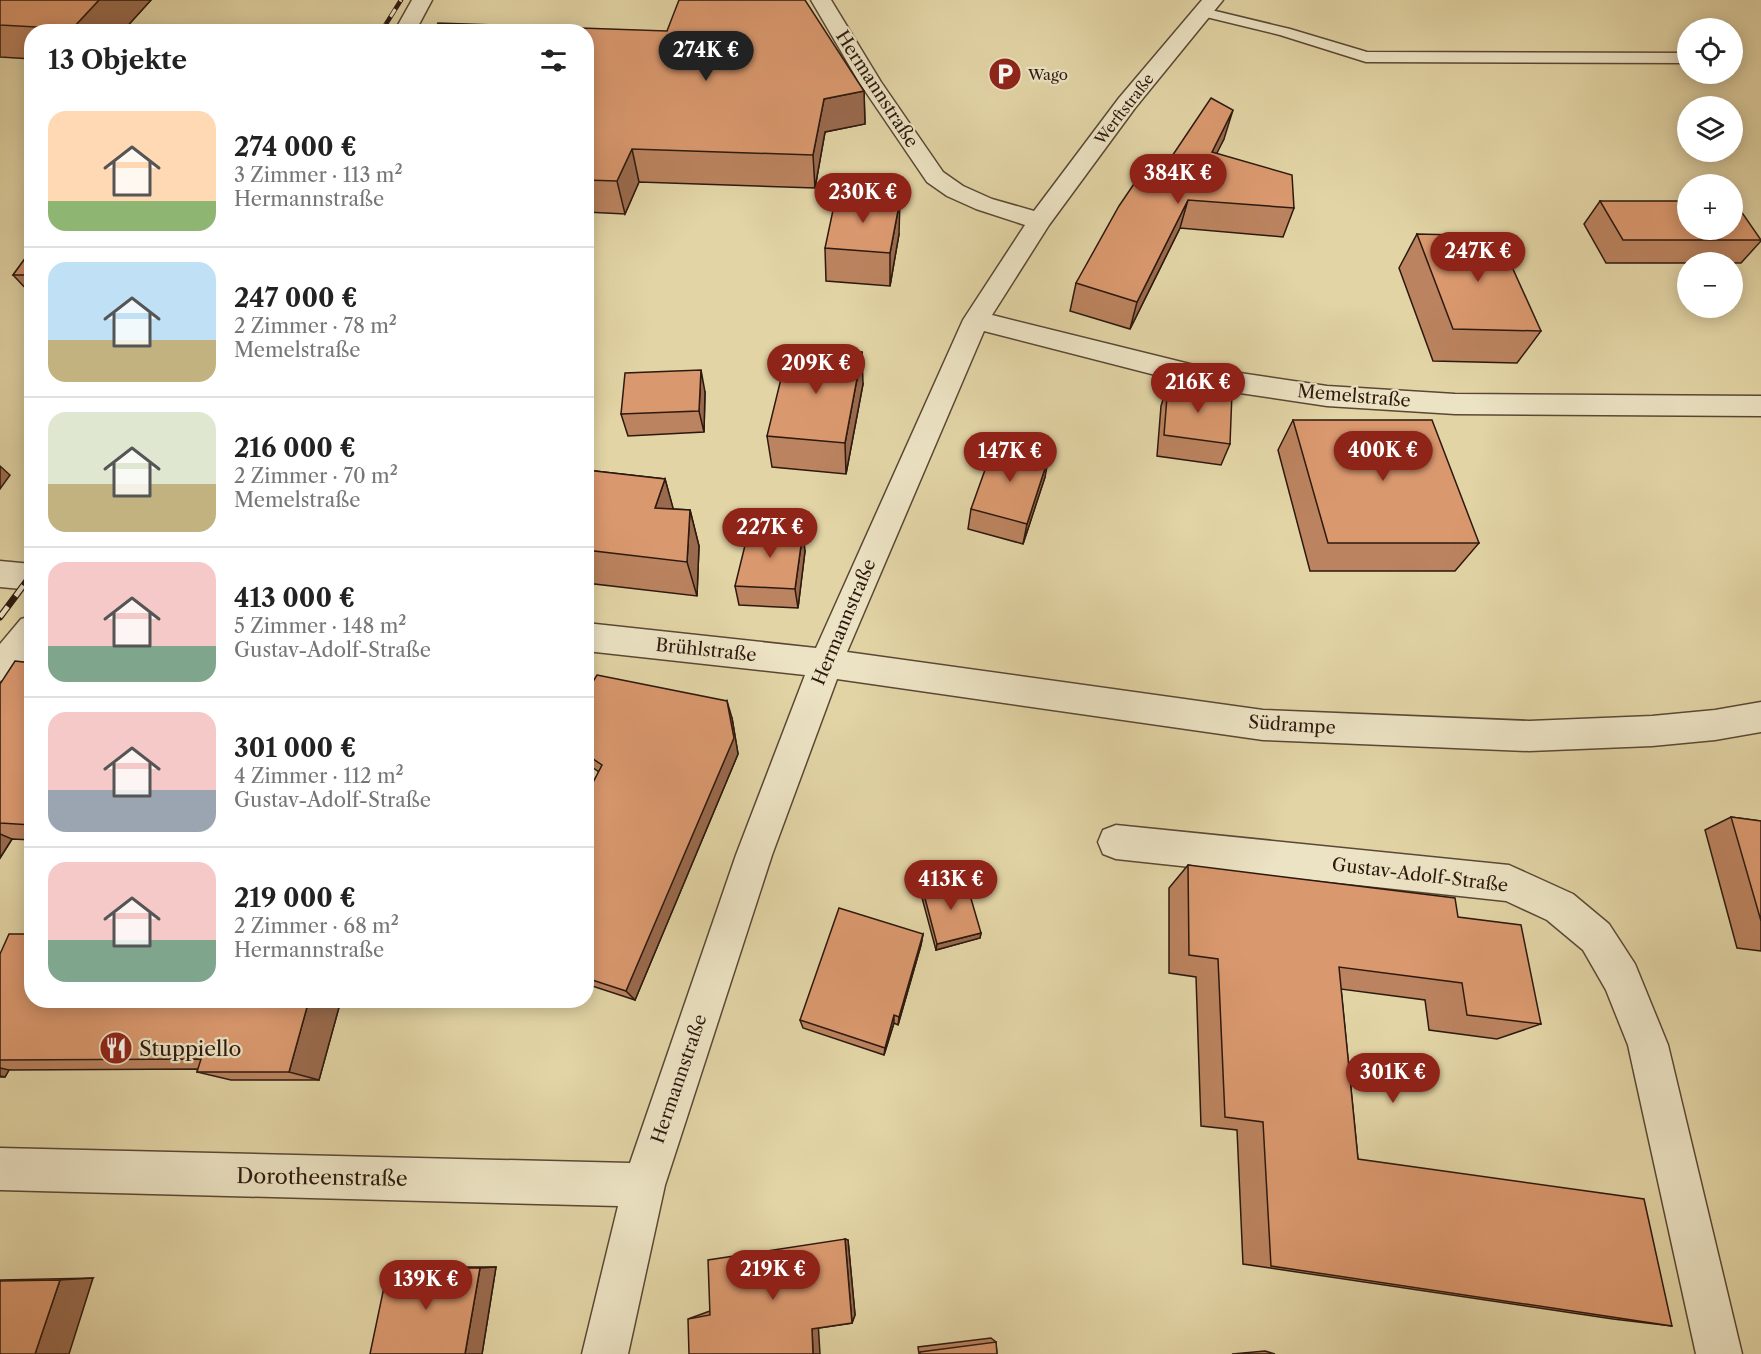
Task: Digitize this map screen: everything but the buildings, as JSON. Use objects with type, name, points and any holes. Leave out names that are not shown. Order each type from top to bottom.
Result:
[{"type":"street","points":[[408,24],[422,0]]},
{"type":"street","name":"Hermannstraße","points":[[605,1354],[644,1185],[754,855],[826,663],[976,320],[1039,221],[984,204],[955,191],[935,177],[870,82],[821,0]]},
{"type":"street","name":"Werftstraße","points":[[1039,221],[1127,103],[1208,6]]},
{"type":"street","name":"Memelstraße","points":[[976,320],[1206,378],[1327,396],[1455,404],[1754,411]]},
{"type":"street","points":[[0,574],[24,576]]},
{"type":"street","points":[[0,667],[24,638]]},
{"type":"street","name":"Brühlstraße","points":[[594,639],[826,663]]},
{"type":"street","name":"Südrampe","points":[[826,663],[1263,725],[1529,736],[1652,731],[1714,725],[1761,717]]},
{"type":"street","name":"Gustav-Adolf-Straße","points":[[1116,842],[1509,883],[1560,907],[1596,937],[1621,978],[1648,1045],[1719,1354]]},
{"type":"street","name":"Dorotheenstraße","points":[[0,1169],[644,1185]]},
{"type":"lane","points":[[1208,6],[1366,57],[1677,58]]},
{"type":"railway","points":[[386,24],[401,0]]},
{"type":"railway","points":[[0,617],[24,585]]},
{"type":"place","name":"Wago","points":[[1005,74]]},
{"type":"place","name":"Stuppiello","points":[[116,1048]]}]
